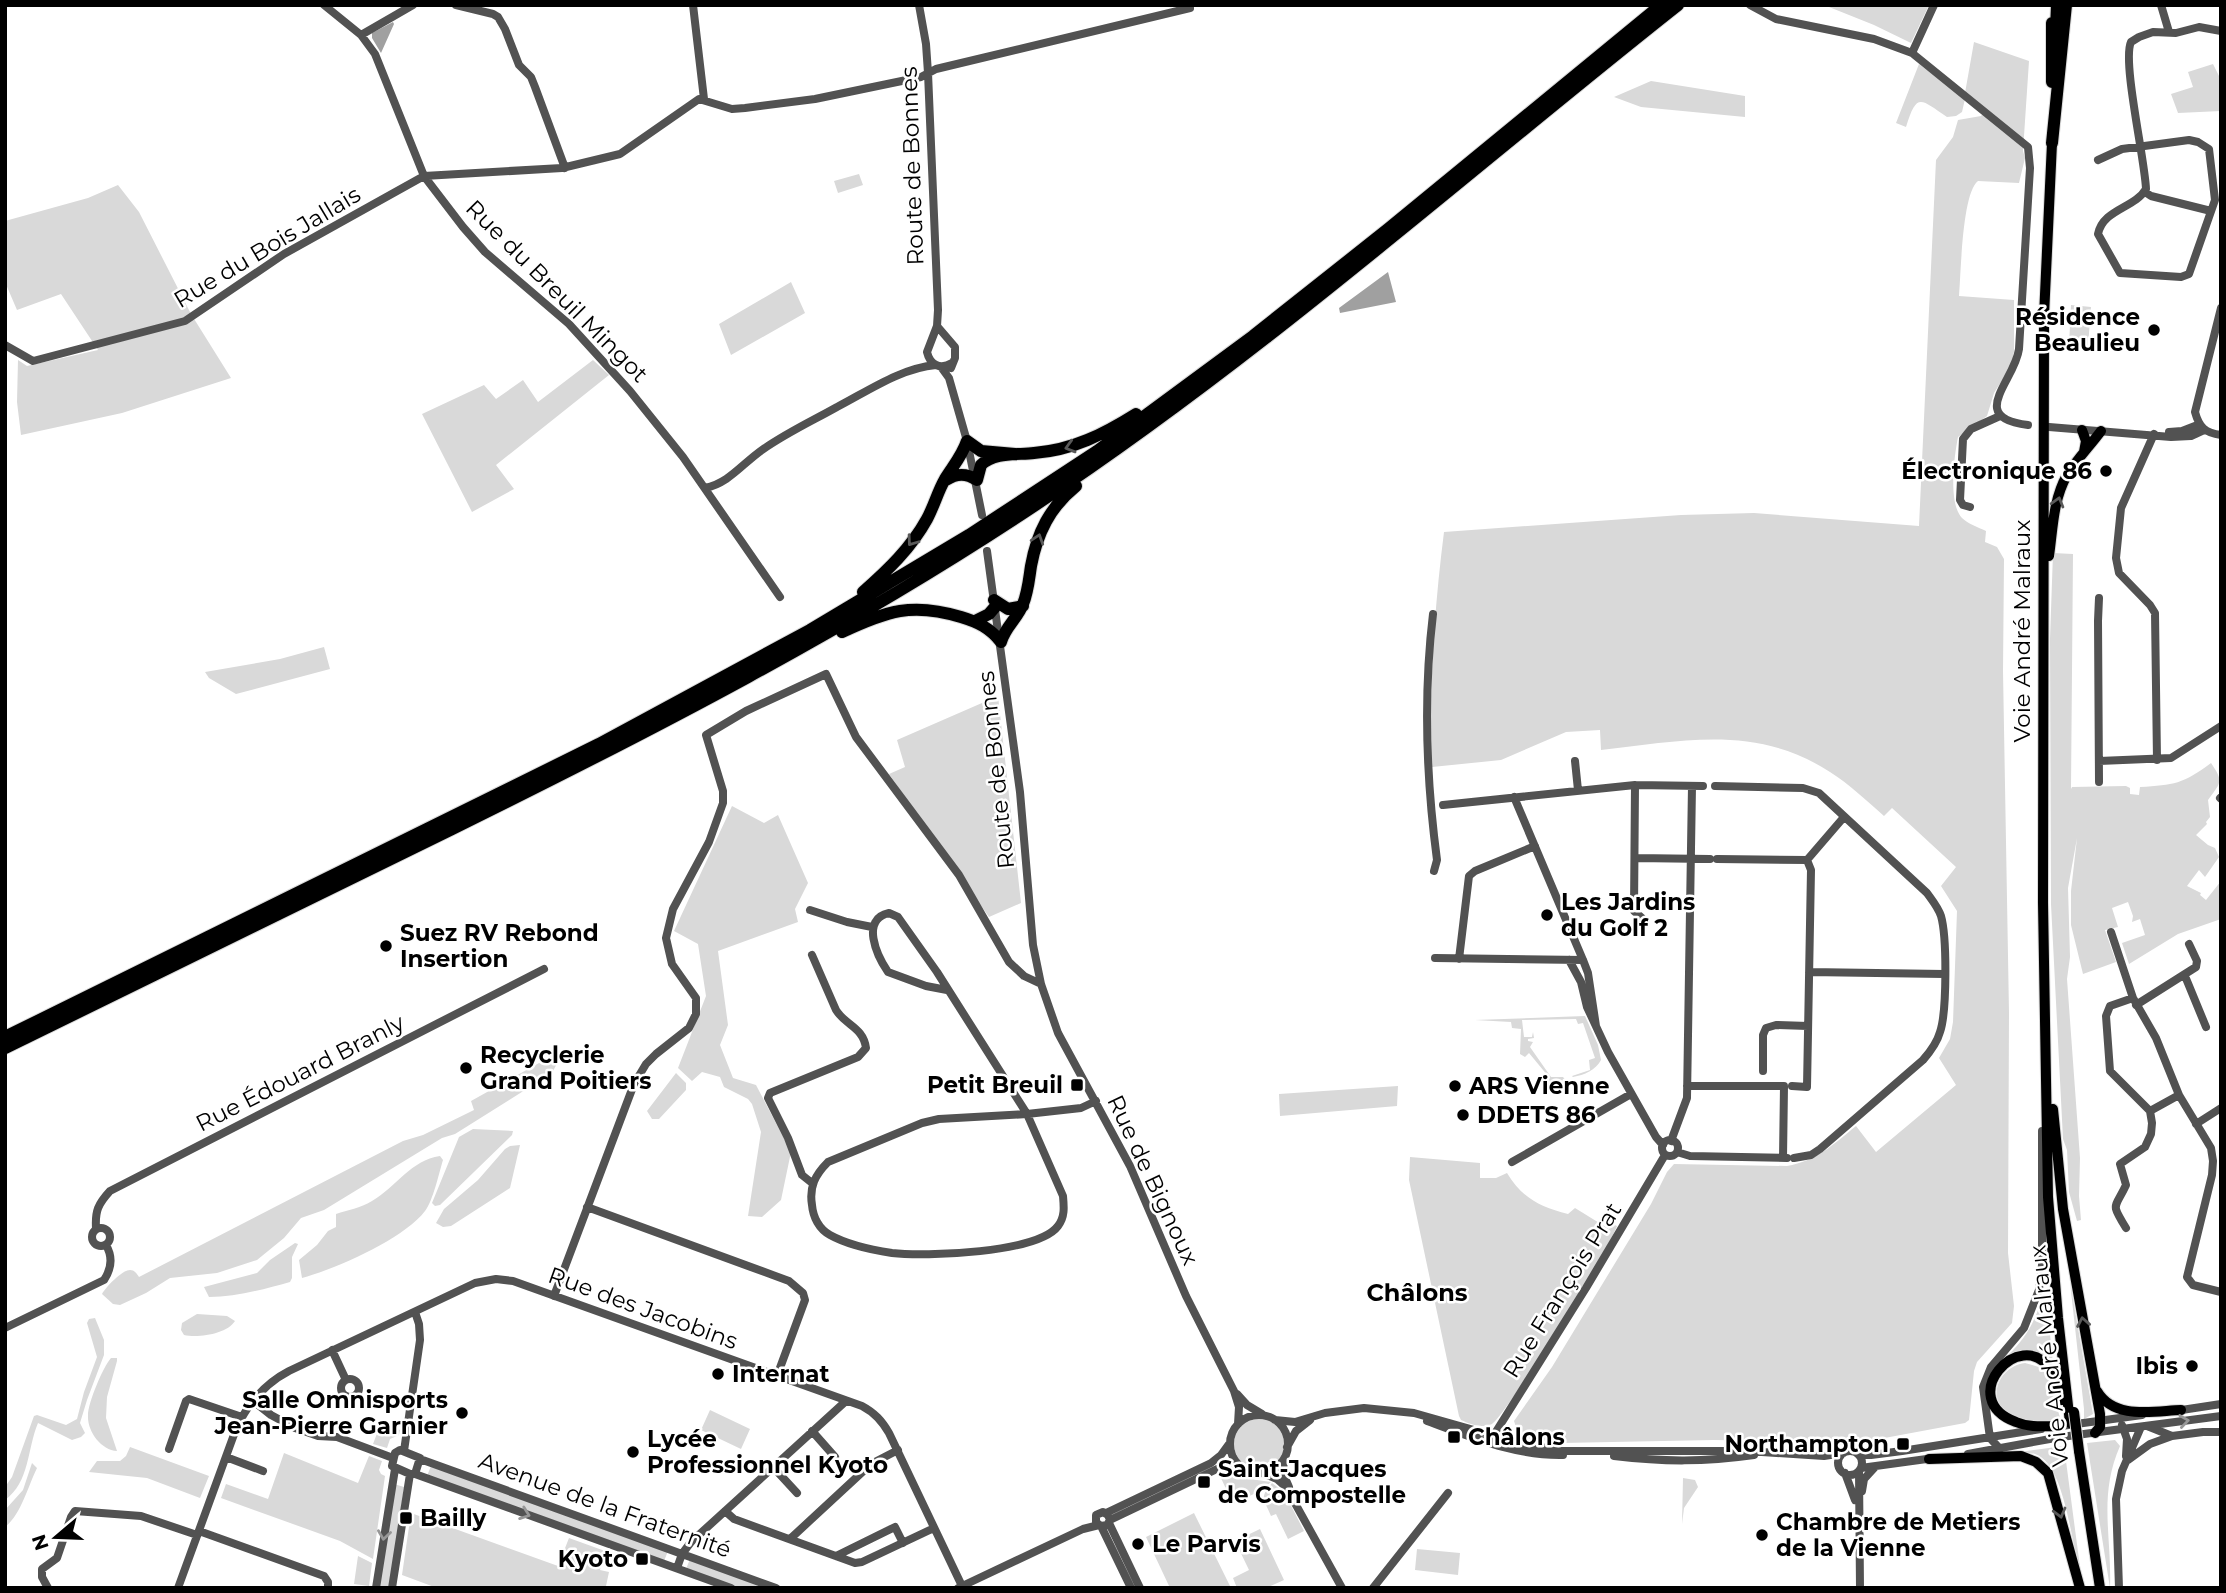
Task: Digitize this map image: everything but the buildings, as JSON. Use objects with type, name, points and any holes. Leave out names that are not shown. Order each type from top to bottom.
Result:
[{"type":"highway","points":[[5,1037],[532,778],[814,633],[969,536],[1174,396],[1312,290],[1661,5]]},
{"type":"highway","points":[[5,1048],[603,754],[976,544],[1124,446],[1319,298],[1678,5]]},
{"type":"highway","points":[[2052,143],[2050,116],[2055,5]]},
{"type":"highway","points":[[2052,143],[2066,5]]},
{"type":"highway","points":[[944,481],[959,474],[976,480],[985,461],[1078,445],[1103,434],[1163,397],[1174,396]]},
{"type":"highway","points":[[814,633],[900,558],[928,516],[967,441],[981,451],[1015,454]]},
{"type":"highway","points":[[1001,642],[1023,606],[1036,542],[1052,511],[1065,495],[1120,455],[1124,446]]},
{"type":"highway","points":[[975,621],[989,614],[995,603],[1008,609],[1023,606]]},
{"type":"highway","points":[[814,633],[827,638],[878,615],[916,608],[937,610],[975,621],[988,628],[1001,642]]},
{"type":"main road","name":"Voie André Malraux","points":[[2052,143],[2043,316],[2043,904],[2048,1119],[2067,1418],[2077,1451],[2097,1588]]},
{"type":"main road","points":[[2082,430],[2086,441],[2084,452]]},
{"type":"main road","points":[[2043,593],[2056,503],[2067,477],[2101,431]]},
{"type":"main road","points":[[2047,1050],[2063,1209],[2101,1421],[2095,1433]]},
{"type":"main road","points":[[2026,1356],[2042,1362],[2054,1376],[2067,1418],[2029,1426],[2006,1417],[1992,1400],[1991,1381],[1995,1373],[2004,1363],[2015,1358],[2026,1356]]},
{"type":"main road","points":[[2096,1389],[2102,1400],[2117,1409],[2181,1410]]},
{"type":"main road","points":[[1929,1459],[2021,1457],[2042,1466],[2052,1485],[2080,1588]]},
{"type":"street","name":"Rue du Breuil Mingot","points":[[324,5],[361,35],[375,54],[424,176],[485,252],[569,324],[630,391],[705,488],[780,597]]},
{"type":"street","points":[[361,35],[413,5]]},
{"type":"street","points":[[456,5],[493,14],[502,23],[519,65],[536,87],[565,168]]},
{"type":"street","points":[[693,5],[704,99]]},
{"type":"street","name":"Route de Bonnes","points":[[919,5],[928,73],[937,326],[932,341]]},
{"type":"street","points":[[1750,5],[1776,19],[1874,38],[1912,53],[2025,143],[2029,151],[2020,349],[2016,366],[1998,394],[1997,408],[2000,416],[2010,423],[2028,425]]},
{"type":"street","points":[[1912,53],[1934,5]]},
{"type":"street","points":[[2161,5],[2169,32]]},
{"type":"street","points":[[424,176],[565,168],[625,152],[694,100],[704,99],[732,109],[815,99],[921,77],[936,69],[1190,8]]},
{"type":"street","points":[[2145,192],[2128,48],[2133,40],[2153,32],[2176,33],[2199,27],[2221,31]]},
{"type":"street","points":[[2098,160],[2119,149],[2193,140],[2209,149],[2218,200],[2211,211],[2190,272],[2186,276],[2120,273],[2100,240],[2099,226],[2104,220],[2145,192]]},
{"type":"street","name":"Rue du Bois Jallais","points":[[5,345],[33,361],[185,321],[284,254],[424,176]]},
{"type":"street","points":[[2145,192],[2151,196],[2211,211]]},
{"type":"street","points":[[2201,427],[2196,408],[2221,308]]},
{"type":"street","points":[[937,326],[956,347],[949,378]]},
{"type":"street","points":[[948,339],[932,341],[927,352],[928,357],[949,378],[967,441],[982,515]]},
{"type":"street","points":[[920,367],[928,357]]},
{"type":"street","points":[[705,488],[726,481],[744,464],[786,435],[878,385],[920,367],[952,363]]},
{"type":"street","points":[[1970,507],[1960,500],[1963,439],[1970,429],[2000,416]]},
{"type":"street","points":[[2049,427],[2188,437],[2201,427]]},
{"type":"street","points":[[2201,427],[2221,435]]},
{"type":"street","points":[[2155,434],[2121,508],[2116,558],[2119,573],[2155,613],[2157,760]]},
{"type":"street","name":"Route de Bonnes","points":[[987,551],[1020,792],[1033,945],[1041,984]]},
{"type":"street","points":[[2099,598],[2099,782]]},
{"type":"street","points":[[1433,614],[1425,727],[1437,860],[1434,871]]},
{"type":"street","points":[[554,1296],[626,1102],[646,1064],[689,1028],[696,1014],[696,998],[672,964],[666,938],[673,909],[709,842],[723,803],[723,791],[706,735],[746,711],[826,674],[856,737],[959,875],[1009,962],[1024,976],[1041,984]]},
{"type":"street","points":[[2099,761],[2175,757],[2221,726]]},
{"type":"street","points":[[1575,761],[1578,790]]},
{"type":"street","points":[[1635,785],[1634,911],[1642,918]]},
{"type":"street","points":[[1443,806],[1635,785],[1703,786]]},
{"type":"street","points":[[1692,786],[1686,1102],[1662,1149],[1665,1155],[1670,1156],[1677,1152],[1690,1156],[1788,1158],[1811,1155],[1923,1060],[1932,1049],[1941,1031],[1943,1015],[1944,933],[1936,905],[1927,893],[1812,789],[1715,786]]},
{"type":"street","points":[[1514,797],[1588,973],[1596,1026]]},
{"type":"street","points":[[1635,858],[1807,860],[1844,817]]},
{"type":"street","points":[[1460,959],[1467,881],[1472,872],[1535,846]]},
{"type":"street","points":[[1687,1086],[1763,1078],[1788,1086],[1807,1087],[1811,870],[1807,860]]},
{"type":"street","points":[[810,910],[872,927]]},
{"type":"street","points":[[947,990],[890,974],[873,937],[872,927],[878,918],[893,914],[898,917],[947,990],[1027,1114],[1058,1182],[1065,1208],[1057,1227],[1040,1239],[953,1254],[918,1255],[880,1251],[829,1235],[819,1226],[810,1197],[812,1183],[828,1162],[922,1123],[939,1119],[1027,1114],[1081,1108],[1096,1101]]},
{"type":"street","points":[[2111,932],[2135,1002],[2156,1038],[2179,1095],[2211,1148],[2213,1165],[2187,1278],[2193,1285],[2221,1292]]},
{"type":"street","points":[[2126,1228],[2115,1207],[2117,1198],[2126,1185],[2120,1166],[2143,1149],[2152,1127],[2150,1111],[2113,1076],[2109,1064],[2107,1010],[2110,1006],[2135,1002],[2185,976],[2197,963],[2189,944]]},
{"type":"street","points":[[812,955],[840,1017],[861,1032],[866,1048],[858,1057],[770,1093],[768,1098],[788,1138],[802,1175],[812,1183]]},
{"type":"street","points":[[1435,958],[1583,960]]},
{"type":"street","points":[[1569,960],[1581,982],[1587,1007],[1631,1094],[1656,1137],[1676,1145],[1677,1152]]},
{"type":"street","name":"Rue Édouard Branly","points":[[5,1328],[104,1280],[111,1262],[106,1245],[109,1232],[96,1228],[95,1212],[100,1201],[110,1191],[544,970]]},
{"type":"street","points":[[1810,972],[1944,974]]},
{"type":"street","points":[[2185,976],[2206,1027]]},
{"type":"street","name":"Rue de Bignoux","points":[[1041,984],[1058,1033],[1130,1167],[1195,1314],[1234,1391],[1239,1405],[1237,1424]]},
{"type":"street","points":[[1763,1078],[1763,1035],[1766,1028],[1776,1025],[1808,1026]]},
{"type":"street","points":[[2000,1449],[1990,1438],[1983,1393],[1984,1378],[2024,1328],[2036,1301],[2041,1278],[2042,1119],[2047,1050]]},
{"type":"street","points":[[1788,1086],[1788,1158]]},
{"type":"street","points":[[1513,1162],[1631,1094]]},
{"type":"street","points":[[2150,1111],[2179,1095]]},
{"type":"street","points":[[2196,1124],[2221,1108]]},
{"type":"street","name":"Rue François Prat","points":[[1491,1439],[1593,1277],[1665,1155]]},
{"type":"street","points":[[587,1208],[789,1281],[802,1292],[805,1300],[778,1376]]},
{"type":"street","name":"Rue des Jacobins","points":[[178,1588],[226,1457],[242,1417],[253,1400],[280,1376],[332,1350],[475,1283],[496,1279],[513,1281],[867,1409],[885,1425],[960,1587]]},
{"type":"street","points":[[376,1588],[395,1469],[391,1464],[398,1450],[404,1451],[420,1340],[415,1312]]},
{"type":"street","points":[[332,1350],[346,1380]]},
{"type":"street","name":"Rue de Bignoux","points":[[1234,1391],[1247,1405],[1264,1416]]},
{"type":"street","points":[[169,1449],[189,1399],[242,1417]]},
{"type":"street","points":[[253,1400],[271,1415],[295,1428],[318,1436],[337,1437],[393,1458]]},
{"type":"street","points":[[677,1568],[682,1554],[691,1542],[846,1401]]},
{"type":"street","points":[[1676,1456],[1747,1451],[1808,1455],[1831,1455],[1850,1451],[1858,1454],[1879,1454],[1990,1438],[2067,1418],[2101,1421],[2221,1404]]},
{"type":"street","points":[[1103,1521],[1214,1461],[1224,1452],[1237,1424],[1252,1416],[1295,1422],[1325,1413],[1364,1408],[1400,1411],[1491,1439],[1562,1451],[1676,1456],[1721,1461],[1775,1452]]},
{"type":"street","points":[[1307,1524],[1285,1478],[1284,1457],[1299,1428],[1325,1413]]},
{"type":"street","points":[[1808,1455],[1851,1475],[1860,1469],[1876,1466],[2221,1416]]},
{"type":"street","points":[[2116,1419],[2125,1429],[2127,1446],[2116,1499],[2119,1588]]},
{"type":"street","points":[[1275,1420],[1284,1431],[1287,1447]]},
{"type":"street","points":[[2144,1427],[2172,1436]]},
{"type":"street","points":[[2124,1464],[2144,1427]]},
{"type":"street","points":[[812,1431],[835,1457]]},
{"type":"street","points":[[2124,1464],[2141,1450],[2172,1436],[2221,1432]]},
{"type":"street","points":[[1230,1441],[1233,1456],[1243,1469]]},
{"type":"street","points":[[790,1539],[871,1464],[898,1450]]},
{"type":"street","name":"Avenue de la Fraternité","points":[[404,1451],[776,1588]]},
{"type":"street","points":[[1843,1453],[1839,1460],[1855,1497],[1859,1546]]},
{"type":"street","points":[[1858,1454],[1862,1460],[1860,1588]]},
{"type":"street","points":[[226,1457],[263,1471]]},
{"type":"street","points":[[1262,1473],[1274,1469],[1284,1457]]},
{"type":"street","points":[[392,1588],[412,1474],[421,1459]]},
{"type":"street","points":[[960,1587],[1216,1469],[1230,1466],[1262,1473],[1283,1484],[1342,1588]]},
{"type":"street","points":[[1859,1546],[1863,1484],[1868,1473],[1876,1466]]},
{"type":"street","points":[[773,1467],[797,1493]]},
{"type":"street","name":"Avenue de la Fraternité","points":[[395,1469],[731,1588]]},
{"type":"street","points":[[1373,1588],[1448,1493]]},
{"type":"street","points":[[48,1588],[42,1577],[42,1569],[57,1558],[75,1511],[141,1516],[198,1533],[324,1576],[328,1588]]},
{"type":"street","points":[[725,1511],[734,1519],[859,1563],[934,1528]]},
{"type":"street","points":[[1103,1521],[1131,1588]]},
{"type":"street","points":[[1103,1521],[1140,1588]]},
{"type":"street","points":[[836,1556],[895,1527],[903,1543]]},
{"type":"shaded area","points":[[1824,5],[1929,5],[1911,43]]},
{"type":"shaded area","points":[[393,22],[394,24],[381,53],[372,33]]},
{"type":"shaded area","points":[[1974,42],[2029,61],[2023,151],[2025,158],[2019,183],[1978,181],[1973,188],[1965,217],[1959,296],[2014,300],[2014,352],[2011,366],[1994,393],[1987,416],[1958,437],[1953,479],[1955,502],[1962,518],[1986,531],[1985,542],[1997,547],[2004,559],[2003,671],[2009,1013],[2008,1253],[2014,1306],[2012,1323],[1977,1362],[1969,1420],[1965,1423],[1830,1446],[1782,1441],[1714,1440],[1561,1443],[1527,1438],[1518,1433],[1514,1421],[1552,1367],[1674,1164],[1797,1164],[1816,1156],[1856,1126],[1876,1152],[1956,1085],[1939,1058],[1950,1039],[1953,1022],[1957,911],[1941,886],[1956,867],[1892,808],[1884,816],[1830,772],[1775,747],[1747,742],[1690,740],[1601,750],[1600,730],[1566,732],[1501,760],[1432,767],[1433,650],[1444,532],[1681,515],[1754,513],[1919,526],[1936,160],[1953,137],[1958,120],[1981,116],[1985,111],[1965,93]]},
{"type":"shaded area","points":[[1919,64],[1965,99],[1962,112],[1947,117],[1920,102],[1913,108],[1906,127],[1896,123]]},
{"type":"shaded area","points":[[2213,64],[2221,80],[2221,111],[2178,113],[2171,94],[2193,87],[2188,72]]},
{"type":"shaded area","points":[[1651,81],[1745,96],[1745,117],[1641,107],[1614,97]]},
{"type":"shaded area","points":[[859,174],[863,185],[838,193],[834,181]]},
{"type":"shaded area","points":[[118,185],[139,212],[191,314],[231,378],[122,413],[21,435],[17,402],[18,360],[27,366],[98,350],[61,294],[17,310],[5,282],[5,221],[88,198]]},
{"type":"shaded area","points":[[1388,272],[1396,302],[1340,313],[1339,308]]},
{"type":"shaded area","points":[[791,282],[805,313],[731,355],[719,324]]},
{"type":"shaded area","points":[[2071,305],[2091,307],[2088,346],[2069,345]]},
{"type":"shaded area","points":[[593,360],[609,375],[496,465],[514,489],[472,512],[422,414],[484,385],[496,399],[523,380],[538,402]]},
{"type":"shaded area","points":[[2053,553],[2073,554],[2071,789],[2126,786],[2130,788],[2130,794],[2139,795],[2140,787],[2178,782],[2211,763],[2219,778],[2218,785],[2208,800],[2210,817],[2196,835],[2215,848],[2219,857],[2205,877],[2199,870],[2187,886],[2201,893],[2206,900],[2221,881],[2221,919],[2178,934],[2129,964],[2122,943],[2145,935],[2140,919],[2132,922],[2133,916],[2128,902],[2112,908],[2118,927],[2105,930],[2116,962],[2083,974],[2071,925],[2071,891],[2077,838],[2068,888],[2070,957],[2067,979],[2080,1158],[2081,1220],[2077,1221],[2069,1192],[2067,1150],[2063,1139],[2051,904],[2050,639]]},
{"type":"shaded area","points":[[324,647],[330,669],[236,694],[209,678],[205,672],[280,659]]},
{"type":"shaded area","points":[[998,696],[1021,903],[989,917],[889,774],[905,767],[897,740]]},
{"type":"shaded area","points":[[732,806],[764,823],[778,815],[808,883],[795,909],[798,922],[718,951],[728,1025],[720,1045],[733,1078],[756,1085],[791,1152],[781,1200],[762,1217],[748,1216],[761,1132],[752,1104],[748,1099],[724,1087],[720,1077],[702,1072],[692,1081],[678,1068],[706,996],[698,944],[674,931]]},
{"type":"shaded area","points":[[1585,1016],[1598,1045],[1601,1060],[1589,1072],[1572,1076],[1590,1070],[1589,1060],[1595,1058],[1583,1023],[1578,1024],[1576,1019],[1522,1020],[1524,1037],[1532,1037],[1533,1032],[1534,1038],[1528,1039],[1533,1042],[1530,1047],[1551,1077],[1563,1077],[1568,1083],[1551,1090],[1544,1079],[1548,1076],[1529,1053],[1525,1057],[1520,1054],[1521,1029],[1512,1028],[1511,1022],[1475,1020]]},
{"type":"shaded area","points":[[557,1053],[561,1056],[552,1073],[455,1134],[442,1138],[324,1210],[301,1218],[284,1238],[257,1260],[217,1273],[170,1278],[120,1305],[113,1304],[102,1294],[114,1279],[127,1271],[136,1272],[139,1277],[403,1141],[423,1135],[474,1110],[471,1101]]},
{"type":"shaded area","points":[[676,1073],[686,1083],[686,1090],[659,1119],[652,1119],[647,1111]]},
{"type":"shaded area","points":[[1398,1086],[1397,1106],[1280,1116],[1279,1094]]},
{"type":"shaded area","points":[[473,1129],[513,1131],[440,1205],[435,1206],[432,1203],[459,1137]]},
{"type":"shaded area","points":[[520,1145],[510,1188],[451,1226],[443,1227],[436,1223],[444,1209],[478,1180],[505,1149]]},
{"type":"shaded area","points":[[440,1156],[443,1160],[431,1201],[415,1222],[368,1252],[302,1278],[299,1260],[317,1245],[328,1231],[336,1227],[336,1214],[372,1201],[412,1168]]},
{"type":"shaded area","points":[[1410,1157],[1480,1163],[1480,1178],[1496,1178],[1507,1173],[1519,1189],[1540,1205],[1568,1214],[1575,1208],[1609,1229],[1612,1224],[1617,1226],[1556,1331],[1516,1393],[1492,1424],[1480,1426],[1461,1420],[1459,1416],[1409,1180]]},
{"type":"shaded area","points":[[295,1243],[298,1244],[292,1257],[290,1282],[240,1294],[209,1297],[204,1287],[257,1273],[270,1260]]},
{"type":"shaded area","points":[[2070,1282],[2093,1414],[2084,1419],[2084,1409]]},
{"type":"shaded area","points":[[2045,1287],[2053,1363],[2032,1352],[2008,1355],[2032,1324]]},
{"type":"shaded area","points":[[197,1314],[227,1316],[235,1321],[226,1329],[212,1334],[184,1335],[181,1330],[182,1323]]},
{"type":"shaded area","points":[[95,1318],[104,1340],[104,1355],[80,1423],[85,1433],[72,1440],[38,1423],[24,1475],[13,1493],[5,1500],[5,1487],[12,1477],[34,1416],[66,1425],[77,1419],[97,1357],[87,1323],[89,1319]]},
{"type":"shaded area","points":[[111,1358],[117,1358],[117,1361],[107,1397],[106,1418],[117,1451],[111,1450],[96,1439],[88,1421],[93,1394]]},
{"type":"shaded area","points":[[2025,1363],[2039,1367],[2048,1376],[2061,1421],[2022,1419],[2003,1409],[1998,1401],[1998,1384],[2002,1377],[2016,1365]]},
{"type":"shaded area","points":[[710,1410],[750,1429],[741,1449],[701,1430]]},
{"type":"shaded area","points":[[1259,1419],[1276,1427],[1284,1444],[1276,1461],[1259,1469],[1242,1461],[1234,1444],[1242,1427]]},
{"type":"shaded area","points":[[381,1423],[400,1430],[399,1435],[390,1439],[387,1448],[373,1444]]},
{"type":"shaded area","points":[[2115,1440],[2120,1446],[2109,1482],[2110,1588],[2087,1443]]},
{"type":"shaded area","points":[[2064,1446],[2080,1567],[2060,1487],[2045,1461],[2031,1453],[1997,1455]]},
{"type":"shaded area","points":[[130,1447],[209,1476],[200,1498],[147,1478],[89,1472],[97,1461],[120,1461]]},
{"type":"shaded area","points":[[284,1453],[358,1483],[369,1456],[382,1461],[379,1470],[385,1476],[373,1559],[340,1541],[221,1498],[226,1484],[268,1499]]},
{"type":"shaded area","points":[[32,1463],[37,1468],[24,1500],[5,1527],[5,1510],[23,1490]]},
{"type":"shaded area","points":[[431,1466],[668,1551],[664,1561],[427,1476]]},
{"type":"shaded area","points":[[1234,1472],[1250,1479],[1271,1482],[1262,1490],[1233,1504],[1221,1478]]},
{"type":"shaded area","points":[[1683,1478],[1695,1480],[1698,1487],[1684,1508],[1682,1524]]},
{"type":"shaded area","points":[[1272,1483],[1284,1492],[1304,1531],[1288,1539],[1276,1514],[1271,1516],[1265,1502],[1265,1492]]},
{"type":"shaded area","points":[[394,1484],[404,1487],[390,1588],[379,1588]]},
{"type":"shaded area","points":[[411,1513],[558,1566],[569,1538],[605,1551],[600,1570],[609,1572],[606,1586],[609,1588],[437,1588],[402,1575]]},
{"type":"shaded area","points":[[1194,1513],[1231,1588],[1170,1588],[1146,1537]]},
{"type":"shaded area","points":[[1260,1529],[1284,1580],[1266,1588],[1237,1588],[1233,1578],[1249,1570],[1235,1541]]},
{"type":"shaded area","points":[[1417,1549],[1460,1553],[1458,1575],[1415,1570]]},
{"type":"shaded area","points":[[358,1556],[372,1563],[369,1586],[354,1584]]},
{"type":"shaded area","points":[[690,1559],[768,1588],[737,1588],[686,1569]]},
{"type":"place","name":"Résidence Beaulieu","points":[[2154,330]]},
{"type":"place","name":"Électronique 86","points":[[2106,471]]},
{"type":"place","name":"Les Jardins du Golf 2","points":[[1547,915]]},
{"type":"place","name":"Suez RV Rebond Insertion","points":[[386,946]]},
{"type":"place","name":"Recyclerie Grand Poitiers","points":[[466,1068]]},
{"type":"place","name":"Petit Breuil","points":[[1077,1085]]},
{"type":"place","name":"ARS Vienne","points":[[1455,1086]]},
{"type":"place","name":"DDETS 86","points":[[1463,1115]]},
{"type":"place","name":"Ibis","points":[[2192,1366]]},
{"type":"place","name":"Internat","points":[[718,1374]]},
{"type":"place","name":"Salle Omnisports Jean-Pierre Garnier","points":[[462,1413]]},
{"type":"place","name":"Châlons","points":[[1454,1437]]},
{"type":"place","name":"Northampton","points":[[1903,1444]]},
{"type":"place","name":"Lycée Professionnel Kyoto","points":[[633,1452]]},
{"type":"place","name":"Saint-Jacques de Compostelle","points":[[1204,1482]]},
{"type":"place","name":"Bailly","points":[[406,1518]]},
{"type":"place","name":"Chambre de Metiers de la Vienne","points":[[1762,1535]]},
{"type":"place","name":"Le Parvis","points":[[1138,1544]]},
{"type":"place","name":"Kyoto","points":[[642,1559]]},
{"type":"district","name":"Châlons","points":[[1417,1292]]}]
